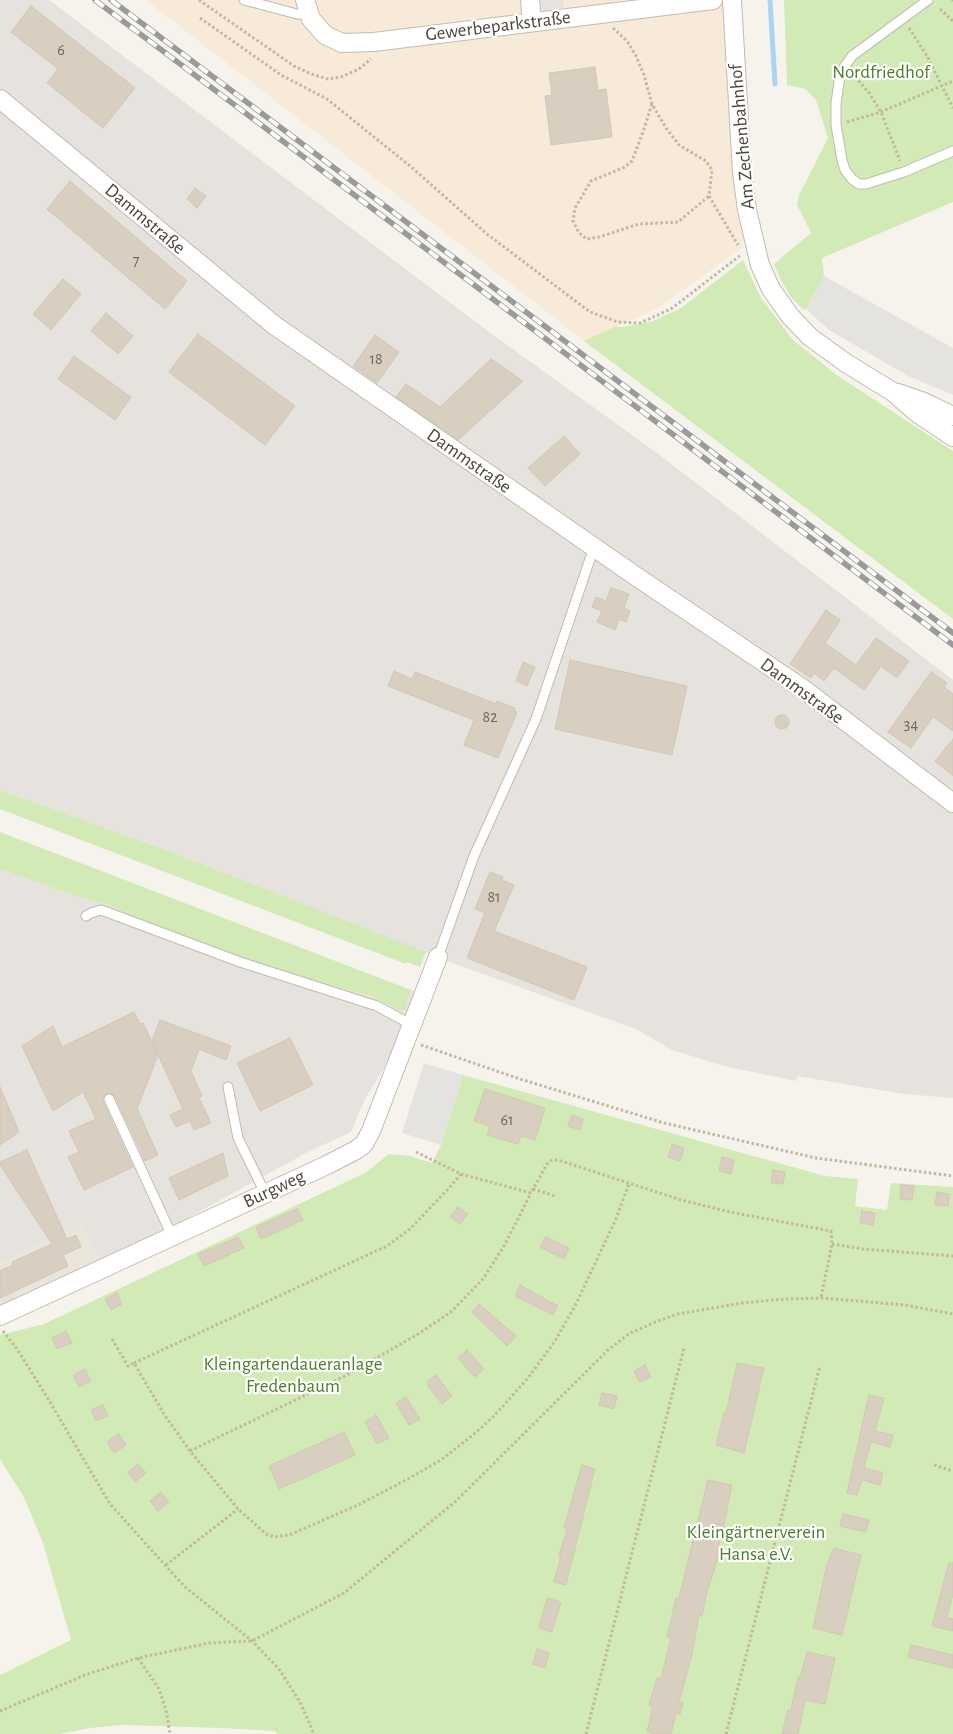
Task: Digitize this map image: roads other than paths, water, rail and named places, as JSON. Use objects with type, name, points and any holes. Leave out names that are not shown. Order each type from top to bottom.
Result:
[{"type":"street","points":[[530,0],[532,22]]},
{"type":"street","name":"Gewerbeparkstraße","points":[[307,7],[325,35],[342,43],[374,42],[712,0]]},
{"type":"street","name":"Am Zechenbahnhof","points":[[732,0],[748,249],[760,265],[771,290],[790,316],[810,337],[846,363],[893,392],[917,413],[953,437]]},
{"type":"street","name":"Dammstraße","points":[[0,99],[274,325],[594,547],[802,688],[953,802]]},
{"type":"street","name":"Am Zechenbahnhof","points":[[893,392],[924,402],[953,416]]},
{"type":"street","name":"Burgweg","points":[[0,1316],[345,1156],[364,1144],[371,1131],[438,957]]},
{"type":"lane","points":[[244,0],[296,14],[307,7]]},
{"type":"lane","points":[[928,0],[852,56],[844,66],[838,87],[836,125],[842,163],[852,179],[859,184],[866,184],[904,172],[953,151]]},
{"type":"lane","points":[[438,957],[474,856],[536,719],[594,547]]},
{"type":"lane","points":[[86,916],[91,912],[101,910],[240,962],[377,1006],[408,1032]]},
{"type":"lane","points":[[228,1086],[238,1138],[265,1193]]},
{"type":"lane","points":[[109,1100],[172,1236]]},
{"type":"waterway","points":[[770,0],[775,84]]},
{"type":"railway","points":[[95,0],[953,645]]},
{"type":"railway","points":[[111,0],[953,633]]},
{"type":"park label","name":"Nordfriedhof","points":[[881,72]]},
{"type":"park label","name":"Kleingartendaueranlage Fredenbaum","points":[[293,1375]]},
{"type":"park label","name":"Kleingärtnerverein Hansa e.V.","points":[[756,1543]]}]
